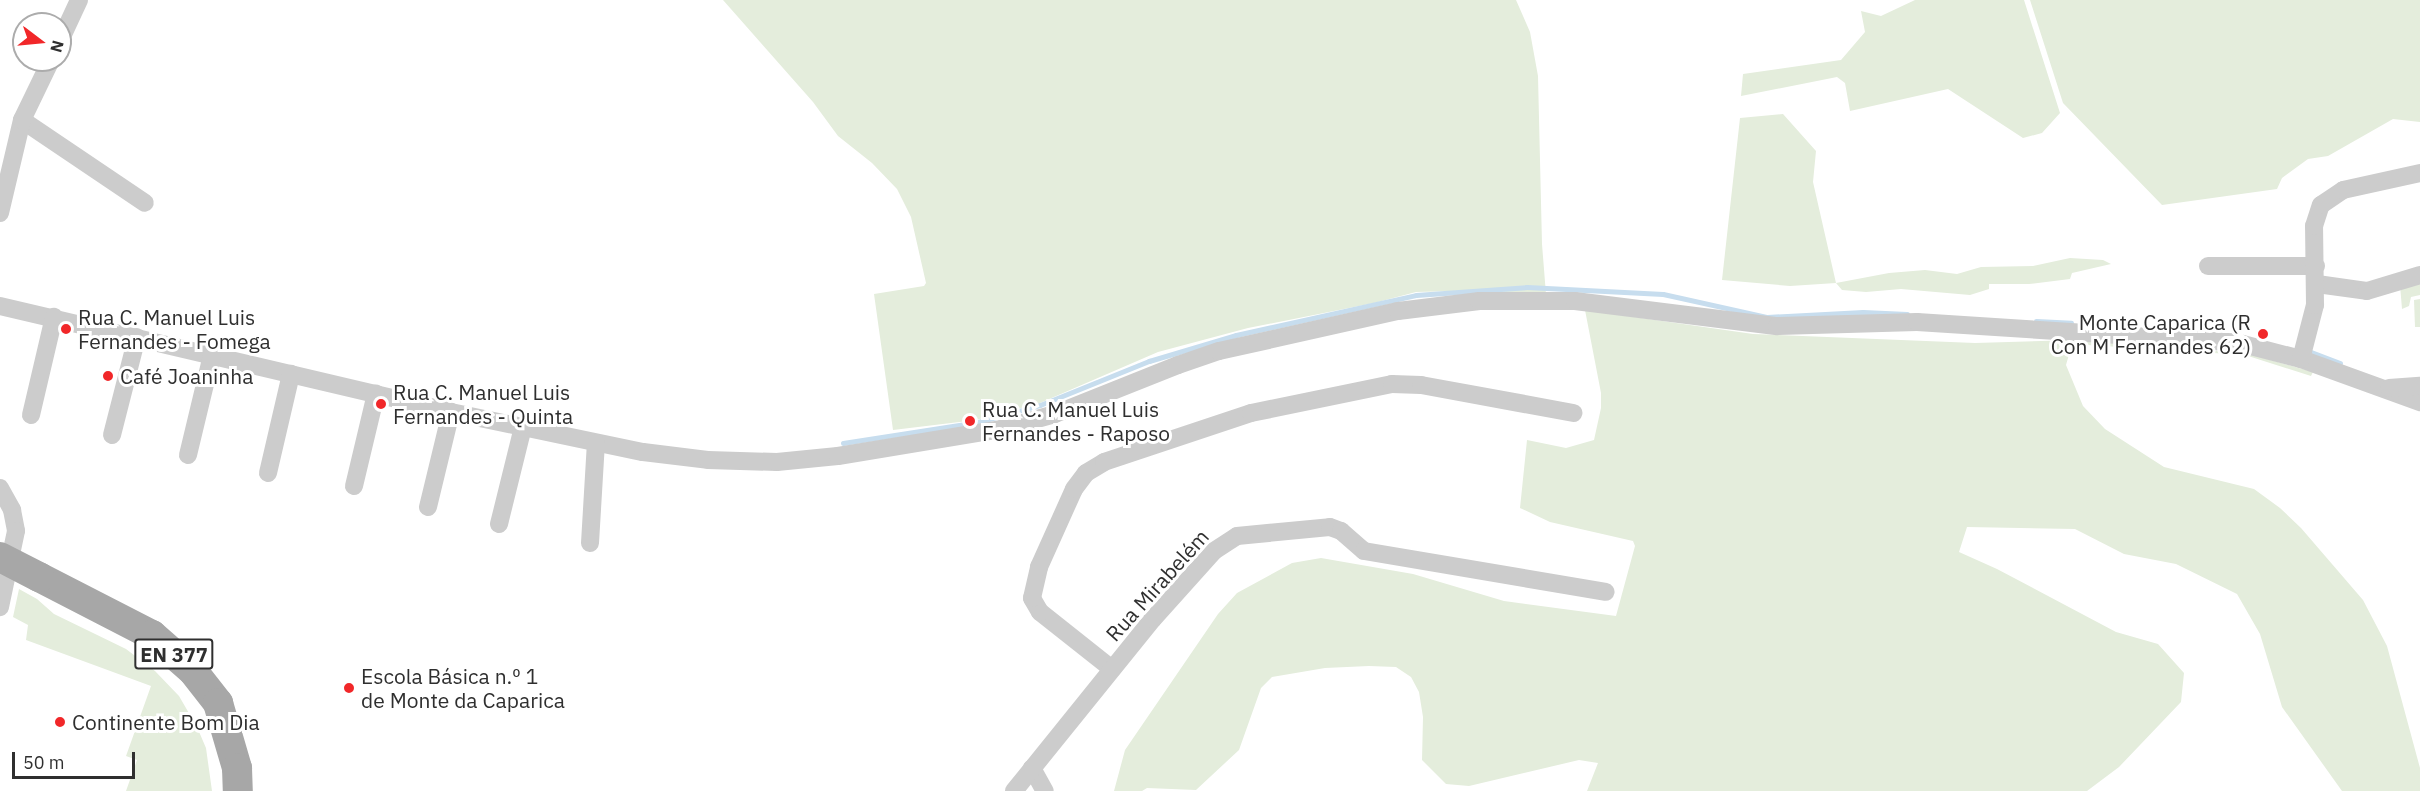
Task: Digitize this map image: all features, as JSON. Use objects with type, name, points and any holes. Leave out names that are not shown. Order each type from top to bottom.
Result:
[{"type":"main road","name":"EN 377","points":[[0,556],[152,635],[194,671],[218,703],[237,768],[238,791]]},
{"type":"street","points":[[72,15],[79,0]]},
{"type":"street","points":[[0,213],[22,120],[45,72]]},
{"type":"street","points":[[22,120],[145,203]]},
{"type":"street","points":[[2301,359],[2312,325],[2317,284],[2316,217],[2327,198],[2343,189],[2420,173]]},
{"type":"street","points":[[2208,266],[2316,266]]},
{"type":"street","points":[[2317,284],[2367,291],[2420,275]]},
{"type":"street","points":[[0,306],[450,412],[643,452],[708,460],[777,462],[870,452],[1029,423],[1219,351],[1398,311],[1479,301],[1575,301],[1777,326],[1917,322],[2239,343],[2301,359],[2420,402]]},
{"type":"street","points":[[31,415],[54,317]]},
{"type":"street","points":[[112,435],[137,337]]},
{"type":"street","points":[[188,455],[212,355]]},
{"type":"street","points":[[267,473],[291,374]]},
{"type":"street","points":[[1112,669],[1040,612],[1032,598],[1039,567],[1074,489],[1086,473],[1104,462],[1251,413],[1392,384],[1421,386],[1572,413]]},
{"type":"street","points":[[2381,388],[2420,386]]},
{"type":"street","points":[[354,486],[376,394]]},
{"type":"street","points":[[428,507],[450,412]]},
{"type":"street","points":[[500,524],[523,427]]},
{"type":"street","points":[[590,543],[596,442]]},
{"type":"street","points":[[0,488],[12,510],[16,531],[0,607]]},
{"type":"street","name":"Rua Mirabelém","points":[[1014,791],[1112,669],[1214,551],[1228,540],[1246,535],[1330,527],[1341,531],[1364,551],[1606,592]]},
{"type":"street","points":[[1032,768],[1045,791]]},
{"type":"green space","points":[[723,0],[1516,0],[1530,32],[1538,76],[1542,244],[1547,307],[1454,291],[1416,292],[1374,303],[1248,328],[1158,352],[1040,403],[976,420],[893,430],[874,294],[924,286],[926,283],[911,217],[897,189],[872,163],[838,136],[813,102]]},
{"type":"green space","points":[[1915,0],[2024,0],[2060,113],[2042,133],[2023,138],[1948,89],[1850,111],[1845,83],[1837,77],[1741,96],[1743,74],[1841,60],[1865,32],[1861,11],[1881,16]]},
{"type":"green space","points":[[2030,0],[2420,0],[2420,122],[2393,119],[2328,156],[2308,159],[2282,178],[2277,189],[2162,205],[2063,103]]},
{"type":"green space","points":[[1783,114],[1816,151],[1813,182],[1836,283],[1790,286],[1722,280],[1740,118]]},
{"type":"green space","points":[[2070,258],[2103,260],[2111,264],[2072,273],[2070,279],[2029,284],[1989,284],[1989,289],[1970,295],[1901,289],[1866,292],[1842,290],[1836,283],[1889,273],[1925,270],[1957,274],[1981,267],[2033,266]]},
{"type":"green space","points":[[2420,278],[2420,295],[2411,297],[2409,306],[2402,309],[2400,285]]},
{"type":"green space","points":[[2420,299],[2420,327],[2415,327],[2414,300]]},
{"type":"green space","points":[[1585,310],[1753,334],[1975,343],[2076,340],[2246,353],[2313,372],[2311,376],[2245,355],[2072,344],[2066,365],[2083,406],[2105,429],[2164,467],[2254,489],[2280,508],[2301,528],[2363,600],[2387,646],[2420,768],[2420,791],[2342,791],[2282,707],[2260,634],[2237,594],[2176,564],[2124,554],[2075,529],[1967,527],[1959,552],[1997,569],[2116,632],[2158,644],[2184,673],[2181,702],[2119,767],[2087,791],[1587,791],[1598,763],[1579,760],[1469,786],[1446,784],[1422,760],[1423,717],[1419,692],[1411,677],[1396,667],[1369,666],[1325,668],[1272,677],[1261,688],[1239,750],[1196,790],[1147,788],[1142,791],[1114,791],[1125,750],[1218,614],[1237,593],[1292,563],[1321,558],[1413,574],[1504,601],[1616,616],[1635,546],[1633,541],[1550,522],[1520,508],[1527,440],[1566,448],[1594,440],[1601,408],[1601,393]]},
{"type":"green space","points":[[19,589],[37,599],[54,614],[126,649],[155,671],[179,696],[206,748],[212,791],[126,791],[137,760],[126,756],[151,686],[26,640],[28,625],[13,617]]},
{"type":"waterway","points":[[843,443],[978,422],[1040,405],[1149,361],[1236,335],[1416,295],[1527,287],[1663,294],[1767,317],[1863,312],[1907,314]]},
{"type":"waterway","points":[[2036,321],[2071,323]]},
{"type":"waterway","points":[[2311,352],[2340,363]]},
{"type":"place","name":"Rua C. Manuel Luis Fernandes - Fomega","points":[[66,329]]},
{"type":"place","name":"Monte Caparica (R Con M Fernandes 62)","points":[[2263,334]]},
{"type":"place","name":"Café Joaninha","points":[[108,376]]},
{"type":"place","name":"Rua C. Manuel Luis Fernandes - Quinta","points":[[381,404]]},
{"type":"place","name":"Rua C. Manuel Luis Fernandes - Raposo","points":[[970,421]]},
{"type":"place","name":"Escola Básica n.º 1 de Monte da Caparica","points":[[349,688]]},
{"type":"place","name":"Continente Bom Dia","points":[[60,722]]}]
